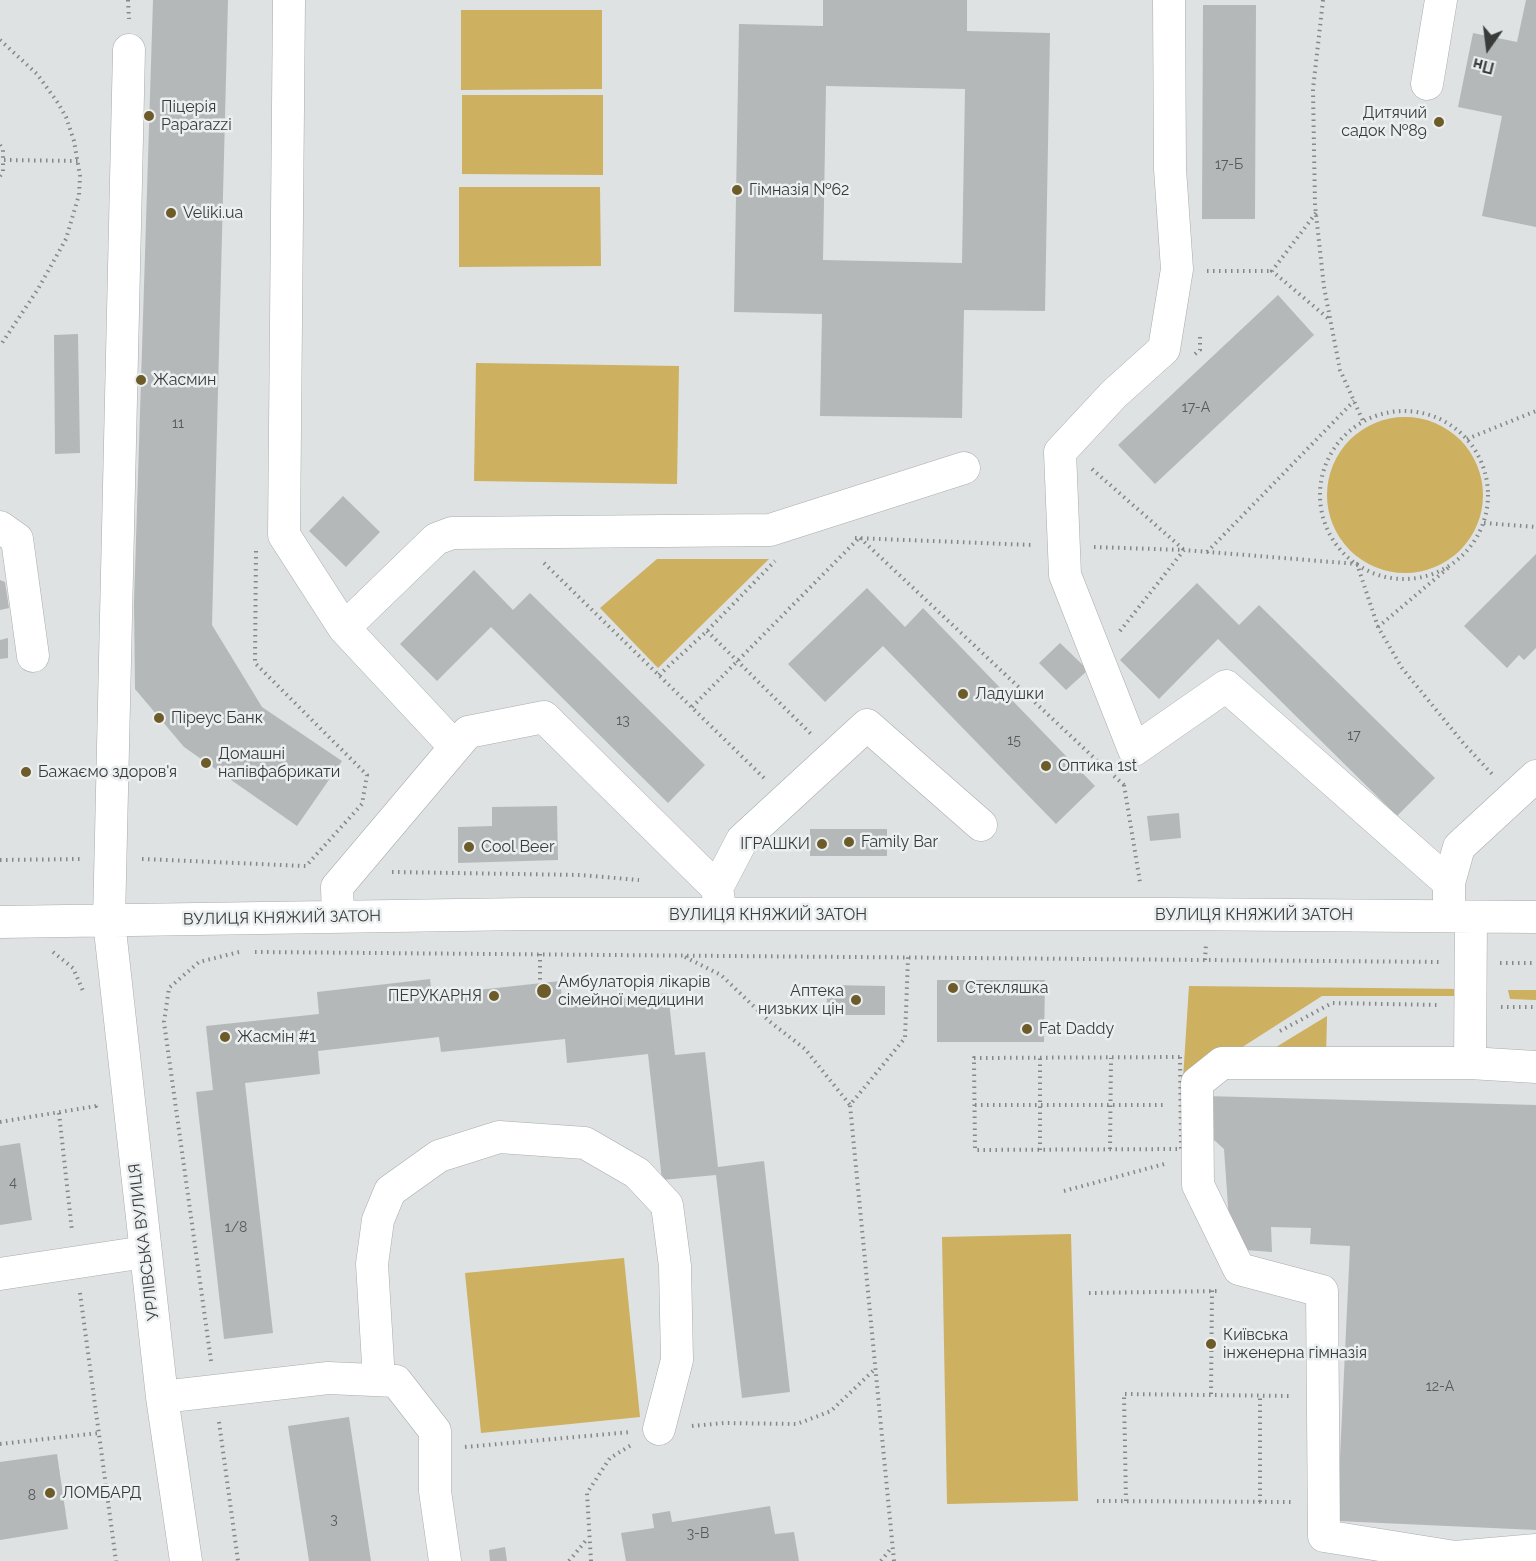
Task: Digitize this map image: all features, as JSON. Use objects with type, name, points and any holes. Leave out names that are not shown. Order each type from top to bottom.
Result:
[{"type":"street","points":[[289,0],[284,535],[344,628],[455,747]]},
{"type":"street","points":[[1169,0],[1170,169],[1177,269],[1164,349],[1114,394],[1060,452],[1065,575],[1134,750],[1226,686],[1449,883],[1461,917],[1471,963],[1470,1063]]},
{"type":"street","points":[[1427,84],[1441,0]]},
{"type":"street","name":"УРЛІВСЬКА ВУЛИЦЯ","points":[[129,50],[109,921],[162,1397],[186,1561]]},
{"type":"street","points":[[344,628],[436,539],[452,533],[770,530],[964,468]]},
{"type":"street","points":[[0,527],[17,539],[33,656]]},
{"type":"street","points":[[339,917],[337,887],[468,732],[544,717],[719,901],[742,840],[867,725],[981,825]]},
{"type":"street","points":[[1449,883],[1459,846],[1536,776]]},
{"type":"street","name":"ВУЛИЦЯ КНЯЖИЙ ЗАТОН","points":[[0,922],[525,914],[719,901],[1171,914],[1536,917]]},
{"type":"street","points":[[1536,1067],[1470,1063],[1222,1063],[1197,1083],[1189,1105],[1198,1155],[1198,1185],[1239,1269],[1322,1291],[1324,1536],[1457,1559],[1536,1550]]},
{"type":"street","points":[[379,1380],[372,1264],[378,1220],[390,1191],[438,1156],[499,1137],[585,1143],[637,1173],[667,1205],[675,1266],[677,1360],[659,1429]]},
{"type":"street","points":[[0,1274],[145,1252]]},
{"type":"street","points":[[162,1397],[328,1378],[396,1381],[435,1431],[435,1491],[445,1561]]},
{"type":"path","points":[[1323,0],[1312,89],[1316,213],[1324,287],[1340,370],[1363,421]]},
{"type":"path","points":[[0,40],[37,74],[58,103],[66,117],[80,176],[79,195],[66,239],[38,289],[0,346]]},
{"type":"path","points":[[0,145],[3,150],[3,172],[0,176]]},
{"type":"path","points":[[3,160],[78,161]]},
{"type":"path","points":[[1272,271],[1316,213]]},
{"type":"path","points":[[1200,271],[1272,271],[1330,320]]},
{"type":"path","points":[[1207,552],[1354,401]]},
{"type":"path","points":[[1378,627],[1454,563],[1472,545],[1484,523],[1489,501],[1487,478],[1480,457],[1467,439],[1445,421],[1418,411],[1389,412],[1363,421],[1341,439],[1326,463],[1320,491],[1323,519],[1336,545],[1357,564],[1380,576],[1405,579],[1431,575],[1454,563]]},
{"type":"path","points":[[1467,439],[1536,411]]},
{"type":"path","points":[[1085,463],[1184,550]]},
{"type":"path","points":[[1484,523],[1536,527]]},
{"type":"path","points":[[860,537],[1124,785]]},
{"type":"path","points":[[692,707],[860,537],[1184,550],[1357,564]]},
{"type":"path","points":[[1098,658],[1184,550]]},
{"type":"path","points":[[659,675],[776,560]]},
{"type":"path","points":[[541,561],[786,799]]},
{"type":"path","points":[[1357,564],[1378,627],[1402,668],[1464,744],[1512,797]]},
{"type":"path","points":[[706,631],[833,756]]},
{"type":"path","points":[[1134,750],[1124,785],[1140,882]]},
{"type":"path","points":[[0,860],[55,859]]},
{"type":"path","points":[[53,952],[73,968],[85,995]]},
{"type":"path","points":[[238,1561],[164,1022],[169,988],[199,962],[238,952],[1536,963]]},
{"type":"path","points":[[540,954],[540,983]]},
{"type":"path","points":[[682,956],[721,975],[769,1021],[805,1049],[850,1105],[894,1561]]},
{"type":"path","points":[[850,1105],[905,1038],[908,957]]},
{"type":"path","points":[[1272,1036],[1332,1003],[1471,1006]]},
{"type":"path","points":[[1180,1057],[1189,1105],[1181,1149],[975,1150],[974,1058],[1111,1058],[1180,1057]]},
{"type":"path","points":[[1040,1058],[1040,1150]]},
{"type":"path","points":[[1110,1149],[1111,1058]]},
{"type":"path","points":[[0,1122],[96,1106],[95,1095]]},
{"type":"path","points":[[975,1105],[1189,1105]]},
{"type":"path","points":[[59,1113],[76,1263],[116,1561]]},
{"type":"path","points":[[1064,1191],[1198,1155]]},
{"type":"path","points":[[1211,1394],[1213,1280]]},
{"type":"path","points":[[1089,1293],[1223,1291]]},
{"type":"path","points":[[1126,1501],[1124,1394],[1323,1397]]},
{"type":"path","points":[[1260,1396],[1260,1502]]},
{"type":"path","points":[[591,1561],[587,1493],[610,1458],[659,1429]]},
{"type":"path","points":[[0,1444],[99,1433]]},
{"type":"path","points":[[1097,1501],[1324,1502]]},
{"type":"path","points":[[569,1561],[589,1537]]},
{"type":"path","points":[[881,1561],[892,1546]]},
{"type":"shaded area","points":[[461,10],[602,10],[602,89],[461,90]]},
{"type":"shaded area","points":[[462,95],[603,95],[603,175],[462,174]]},
{"type":"shaded area","points":[[459,187],[600,187],[601,266],[459,267]]},
{"type":"shaded area","points":[[476,363],[679,366],[677,484],[474,481]]},
{"type":"shaded area","points":[[1405,417],[1435,423],[1460,440],[1477,465],[1483,495],[1477,525],[1460,550],[1435,567],[1405,573],[1375,567],[1350,550],[1333,525],[1327,495],[1333,465],[1350,440],[1375,423]]},
{"type":"shaded area","points":[[657,559],[769,559],[658,668],[600,608]]},
{"type":"shaded area","points":[[1189,986],[1461,989],[1461,996],[1322,996],[1194,1078],[1183,1079]]},
{"type":"shaded area","points":[[1508,990],[1536,990],[1536,1000],[1510,999]]},
{"type":"shaded area","points":[[1327,1016],[1326,1057],[1263,1055]]},
{"type":"shaded area","points":[[1071,1234],[1078,1501],[947,1504],[942,1237]]},
{"type":"shaded area","points":[[624,1258],[640,1417],[481,1433],[465,1273]]},
{"type":"building","points":[[153,0],[228,0],[212,625],[262,707],[342,761],[297,826],[184,747],[135,689],[134,603]]},
{"type":"building","points":[[823,0],[967,0],[967,31],[1050,33],[1045,311],[964,310],[962,418],[820,416],[822,314],[734,312],[739,24],[823,26]],"holes":[[[826,86],[965,89],[962,263],[823,260]]]},
{"type":"building","points":[[1526,0],[1536,0],[1536,227],[1482,216],[1502,116],[1458,107],[1473,33],[1517,42]]},
{"type":"building","points":[[1203,5],[1256,5],[1255,219],[1202,219]]},
{"type":"building","points":[[1278,295],[1314,335],[1155,484],[1118,445]]},
{"type":"building","points":[[78,334],[80,453],[55,454],[54,335]]},
{"type":"building","points":[[343,496],[380,532],[346,567],[309,531]]},
{"type":"building","points":[[1536,554],[1536,648],[1524,660],[1519,655],[1507,668],[1464,626]]},
{"type":"building","points":[[474,570],[513,610],[530,593],[705,765],[668,803],[491,627],[437,681],[400,644]]},
{"type":"building","points":[[0,580],[5,582],[9,608],[0,610]]},
{"type":"building","points":[[1197,583],[1239,625],[1259,605],[1435,778],[1397,816],[1218,639],[1159,699],[1120,660]]},
{"type":"building","points":[[867,588],[905,627],[923,608],[1095,786],[1056,824],[883,646],[825,702],[788,664]]},
{"type":"building","points":[[8,638],[8,658],[0,659],[0,640]]},
{"type":"building","points":[[1060,643],[1088,670],[1066,690],[1039,663]]},
{"type":"building","points":[[557,806],[558,860],[458,863],[458,827],[492,826],[492,807]]},
{"type":"building","points":[[1179,813],[1181,838],[1150,841],[1147,816]]},
{"type":"building","points":[[810,829],[887,829],[887,856],[810,856]]},
{"type":"building","points":[[430,979],[432,995],[560,981],[563,1005],[668,993],[675,1055],[705,1052],[718,1167],[764,1161],[790,1392],[742,1398],[716,1175],[662,1180],[648,1054],[567,1063],[565,1039],[441,1052],[439,1037],[318,1051],[320,1074],[245,1083],[273,1333],[224,1339],[196,1092],[213,1090],[206,1026],[319,1014],[317,992]]},
{"type":"building","points":[[937,980],[1045,980],[1044,1042],[937,1042]]},
{"type":"building","name":"Аптека низьких цін","points":[[827,985],[885,986],[885,1015],[827,1015]]},
{"type":"building","points":[[1205,1096],[1536,1105],[1536,1530],[1337,1521],[1350,1246],[1310,1244],[1311,1228],[1271,1227],[1272,1252],[1231,1249],[1224,1149],[1205,1132]]},
{"type":"building","points":[[20,1143],[32,1220],[0,1225],[0,1146]]},
{"type":"building","points":[[349,1417],[371,1561],[309,1561],[288,1426]]},
{"type":"building","points":[[57,1454],[68,1529],[0,1540],[0,1462]]},
{"type":"building","points":[[770,1506],[775,1534],[794,1532],[799,1561],[626,1561],[621,1533],[654,1528],[652,1514],[670,1511],[672,1522]]},
{"type":"building","points":[[505,1547],[507,1561],[490,1561],[489,1550]]},
{"type":"place","name":"Піцерія Paparazzi","points":[[149,116]]},
{"type":"place","name":"Дитячий садок №89","points":[[1439,122]]},
{"type":"place","name":"Гімназія №62","points":[[737,190]]},
{"type":"place","name":"Veliki.ua","points":[[171,213]]},
{"type":"place","name":"Жасмин","points":[[141,380]]},
{"type":"place","name":"Ладушки","points":[[963,694]]},
{"type":"place","name":"Піреус Банк","points":[[159,718]]},
{"type":"place","name":"Домашні напівфабрикати","points":[[206,763]]},
{"type":"place","name":"Оптика 1st","points":[[1046,766]]},
{"type":"place","name":"Бажаємо здоров'я","points":[[26,772]]},
{"type":"place","name":"Family Bar","points":[[849,842]]},
{"type":"place","name":"ІГРАШКИ","points":[[822,844]]},
{"type":"place","name":"Cool Beer","points":[[469,847]]},
{"type":"place","name":"Стекляшка","points":[[953,988]]},
{"type":"place","name":"Амбулаторія лікарів сімейної медицини","points":[[544,991]]},
{"type":"place","name":"ПЕРУКАРНЯ","points":[[494,996]]},
{"type":"place","name":"Аптека низьких цін","points":[[856,1000]]},
{"type":"place","name":"Fat Daddy","points":[[1027,1029]]},
{"type":"place","name":"Жасмін #1","points":[[225,1037]]},
{"type":"place","name":"Київська інженерна гімназія","points":[[1211,1344]]},
{"type":"place","name":"ЛОМБАРД","points":[[50,1493]]}]
